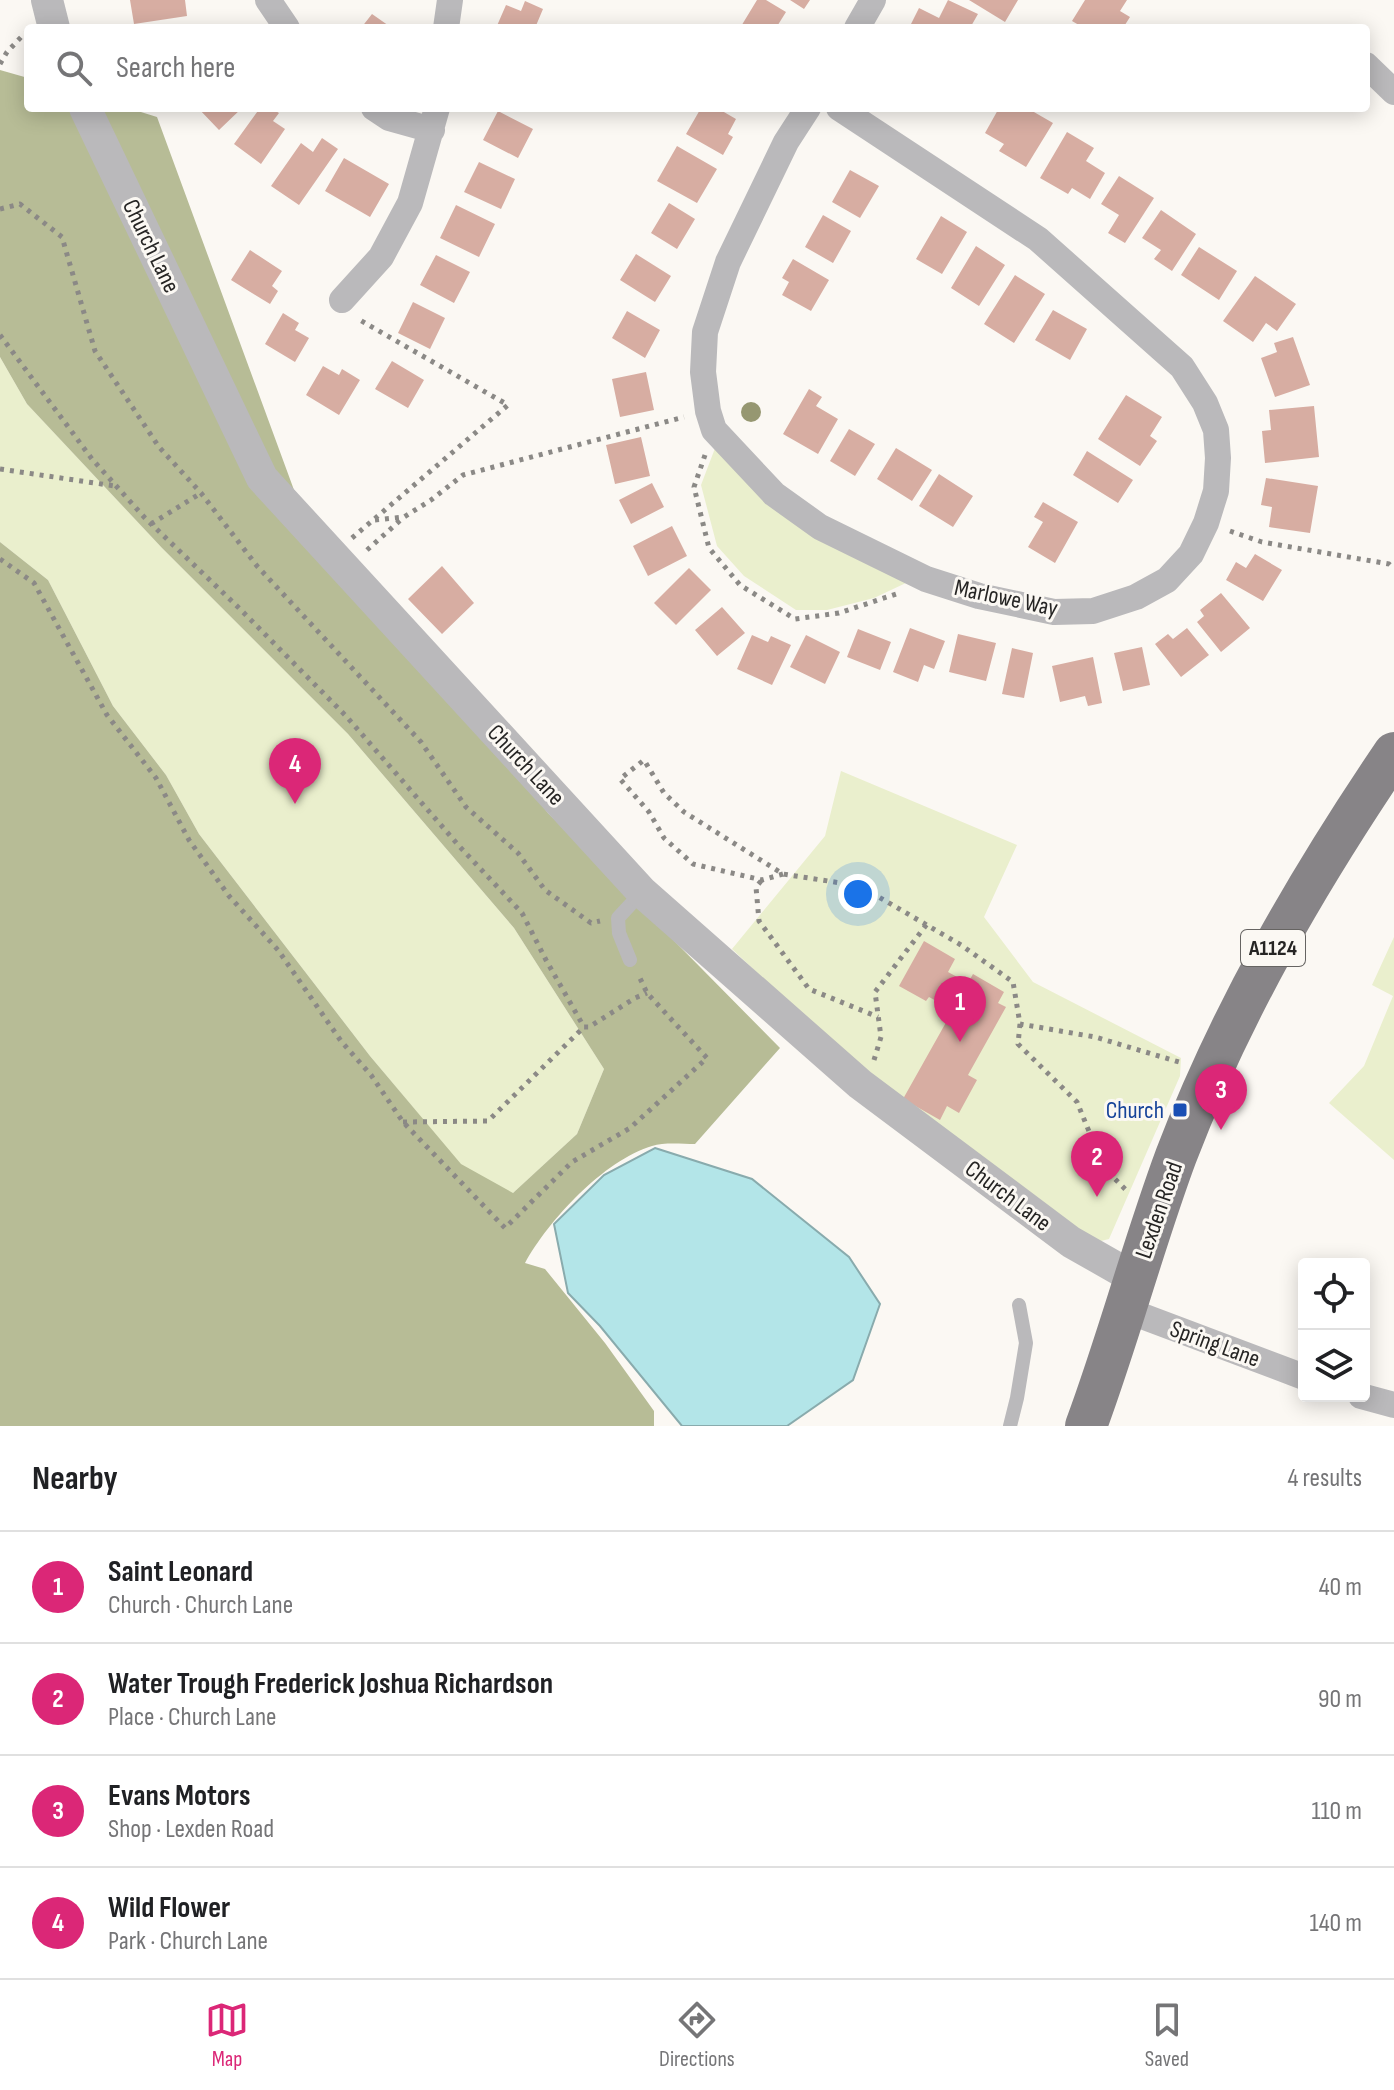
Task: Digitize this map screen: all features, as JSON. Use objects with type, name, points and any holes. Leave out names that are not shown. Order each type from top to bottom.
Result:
[{"type":"main road","name":"Lexden Road","points":[[1086,1426],[1176,1158],[1210,1074],[1299,899],[1394,753]]},
{"type":"street","points":[[47,0],[53,24]]},
{"type":"street","points":[[268,0],[284,24]]},
{"type":"street","points":[[447,24],[450,0]]},
{"type":"street","points":[[859,24],[873,0]]},
{"type":"street","points":[[1370,69],[1394,92]]},
{"type":"street","name":"Church Lane","points":[[87,112],[262,478],[348,555],[642,892],[860,1084],[1071,1242],[1131,1294]]},
{"type":"street","points":[[342,300],[381,257],[410,203],[434,119],[389,118],[380,112]]},
{"type":"street","points":[[711,420],[703,372],[705,332],[728,262],[786,142],[805,112]]},
{"type":"street","name":"Marlowe Way","points":[[711,420],[774,494],[820,527],[926,579],[979,596],[1054,612],[1093,611],[1136,597],[1167,580],[1191,554],[1206,523],[1216,491],[1216,430],[1205,403],[1182,367],[1038,239],[845,112]]},
{"type":"street","name":"Spring Lane","points":[[1131,1294],[1149,1321],[1298,1375]]},
{"type":"street","points":[[1370,1398],[1394,1405]]},
{"type":"lane","points":[[630,960],[619,933],[618,918],[642,892]]},
{"type":"lane","points":[[1010,1426],[1026,1343],[1019,1305]]},
{"type":"path","points":[[0,64],[24,33]]},
{"type":"path","points":[[0,209],[20,204],[62,237],[95,351],[159,447],[201,493],[257,566],[421,742],[466,807],[518,853],[545,890],[591,923],[618,918]]},
{"type":"path","points":[[342,300],[360,322],[508,405],[374,521],[348,555]]},
{"type":"path","points":[[0,335],[48,403],[116,486],[346,716],[522,913],[584,1027]]},
{"type":"path","points":[[348,555],[463,475],[711,420],[694,487],[709,548],[740,585],[795,619],[839,613],[890,598],[926,579]]},
{"type":"path","points":[[0,469],[116,486]]},
{"type":"path","points":[[151,524],[201,493]]},
{"type":"path","points":[[374,521],[404,517]]},
{"type":"path","points":[[1206,523],[1262,542],[1389,564],[1394,569]]},
{"type":"path","points":[[0,559],[34,583],[107,715],[156,778],[189,840],[229,896],[278,950],[341,1041],[371,1075],[403,1122],[505,1228],[572,1162],[630,1128],[707,1058],[647,993],[630,960]]},
{"type":"path","points":[[783,874],[762,880],[693,864],[664,838],[649,812],[620,779],[644,760],[664,793],[684,812],[783,874],[860,886],[927,924],[1013,982],[1020,1024],[1018,1044],[1077,1102],[1104,1168],[1129,1192]]},
{"type":"path","points":[[762,880],[756,887],[759,921],[809,989],[878,1017]]},
{"type":"path","points":[[870,1073],[881,1037],[875,992],[927,924]]},
{"type":"path","points":[[403,1122],[488,1121],[584,1027],[647,993]]},
{"type":"path","points":[[1020,1024],[1095,1037],[1165,1057],[1210,1074]]},
{"type":"green space","points":[[0,70],[24,77],[24,112],[141,112],[157,117],[294,490],[548,813],[780,1048],[695,1144],[652,1146],[615,1165],[563,1211],[525,1263],[545,1269],[605,1343],[654,1411],[654,1426],[0,1426],[0,542],[48,580],[113,706],[166,775],[199,834],[370,1056],[461,1164],[513,1193],[577,1134],[604,1069],[514,928],[348,734],[162,548],[27,404],[0,357]]},
{"type":"green space","points":[[0,357],[27,404],[162,548],[348,734],[514,928],[604,1069],[577,1134],[512,1194],[461,1165],[370,1056],[199,834],[166,775],[113,706],[48,580],[0,542]]},
{"type":"green space","points":[[717,443],[908,582],[874,598],[827,610],[796,610],[744,576],[717,546],[701,485]]},
{"type":"green space","points":[[841,771],[1017,845],[984,917],[1033,982],[1181,1058],[1180,1076],[1109,1239],[1097,1242],[956,1151],[820,1032],[732,949],[825,836]]},
{"type":"green space","points":[[1394,937],[1394,1160],[1329,1103],[1364,1066],[1393,996],[1372,985]]},
{"type":"water","points":[[655,1148],[752,1179],[849,1257],[880,1304],[853,1380],[787,1426],[682,1426],[600,1326],[568,1293],[554,1224],[604,1175]]},
{"type":"building","points":[[130,0],[185,0],[187,16],[134,24]]},
{"type":"building","points":[[757,0],[766,0],[786,12],[778,24],[742,24]]},
{"type":"building","points":[[790,0],[810,0],[804,9]]},
{"type":"building","points":[[948,0],[978,14],[972,24],[911,24],[919,8],[939,18]]},
{"type":"building","points":[[969,0],[1018,0],[1005,22]]},
{"type":"building","points":[[1085,0],[1127,0],[1120,11],[1130,17],[1126,24],[1077,24],[1072,21]]},
{"type":"building","points":[[525,1],[543,9],[537,24],[498,24],[506,5],[521,11]]},
{"type":"building","points":[[372,14],[386,24],[364,24]]},
{"type":"building","points":[[202,112],[238,112],[219,130]]},
{"type":"building","points":[[257,112],[279,113],[273,121],[285,129],[261,164],[234,144]]},
{"type":"building","points":[[497,112],[533,129],[518,158],[483,140]]},
{"type":"building","points":[[699,112],[724,112],[736,119],[728,134],[733,137],[723,155],[686,134]]},
{"type":"building","points":[[997,112],[1034,112],[1053,123],[1026,167],[999,151],[1004,144],[985,133]]},
{"type":"building","points":[[1067,132],[1094,148],[1086,161],[1105,173],[1090,199],[1072,188],[1068,194],[1040,178]]},
{"type":"building","points":[[322,138],[338,149],[299,205],[271,186],[301,143],[313,152]]},
{"type":"building","points":[[677,146],[717,169],[697,203],[657,181]]},
{"type":"building","points":[[344,158],[389,184],[370,217],[325,191]]},
{"type":"building","points":[[479,162],[515,179],[501,209],[464,192]]},
{"type":"building","points":[[850,170],[879,186],[860,218],[832,202]]},
{"type":"building","points":[[1119,176],[1154,198],[1125,243],[1108,233],[1119,215],[1101,204]]},
{"type":"building","points":[[669,203],[695,219],[677,249],[651,233]]},
{"type":"building","points":[[456,205],[495,224],[479,257],[440,238]]},
{"type":"building","points":[[1161,210],[1196,234],[1172,271],[1154,259],[1161,250],[1142,238]]},
{"type":"building","points":[[823,215],[851,231],[833,263],[805,247]]},
{"type":"building","points":[[941,216],[967,232],[942,274],[916,259]]},
{"type":"building","points":[[976,246],[1005,265],[979,306],[951,288]]},
{"type":"building","points":[[1199,247],[1237,271],[1219,300],[1181,275]]},
{"type":"building","points":[[250,250],[282,271],[272,286],[278,291],[270,304],[231,280]]},
{"type":"building","points":[[636,254],[671,276],[655,302],[620,280]]},
{"type":"building","points":[[436,255],[470,272],[454,303],[420,285]]},
{"type":"building","points":[[793,259],[829,280],[811,311],[782,295],[789,282],[782,278]]},
{"type":"building","points":[[1015,275],[1045,294],[1014,343],[984,324]]},
{"type":"building","points":[[1255,276],[1296,304],[1277,331],[1266,323],[1253,342],[1223,321]]},
{"type":"building","points":[[413,302],[445,318],[430,349],[398,333]]},
{"type":"building","points":[[1053,310],[1087,329],[1070,360],[1035,340]]},
{"type":"building","points":[[627,311],[660,330],[645,358],[612,338]]},
{"type":"building","points":[[283,313],[299,323],[295,330],[309,338],[295,362],[265,344]]},
{"type":"building","points":[[1293,337],[1310,385],[1275,397],[1261,358],[1277,352],[1274,343]]},
{"type":"building","points":[[392,361],[424,380],[408,408],[375,389]]},
{"type":"building","points":[[323,366],[339,375],[342,369],[360,380],[339,415],[306,395]]},
{"type":"building","points":[[646,372],[654,410],[620,417],[612,379]]},
{"type":"building","points":[[809,389],[822,397],[816,406],[838,419],[818,454],[783,434]]},
{"type":"building","points":[[1126,395],[1162,417],[1150,436],[1157,441],[1140,466],[1098,439]]},
{"type":"building","points":[[1314,406],[1319,457],[1265,463],[1262,431],[1271,430],[1269,410]]},
{"type":"building","points":[[849,429],[875,444],[855,476],[830,461]]},
{"type":"building","points":[[641,437],[650,476],[615,484],[606,445]]},
{"type":"building","points":[[896,448],[932,470],[912,501],[877,479]]},
{"type":"building","points":[[1087,451],[1133,480],[1118,503],[1073,475]]},
{"type":"building","points":[[939,474],[973,496],[953,527],[919,506]]},
{"type":"building","points":[[1266,478],[1318,486],[1310,533],[1269,527],[1272,507],[1261,505]]},
{"type":"building","points":[[652,483],[664,507],[631,524],[619,500]]},
{"type":"building","points":[[1043,502],[1078,522],[1055,563],[1028,547],[1043,522],[1034,517]]},
{"type":"building","points":[[672,526],[687,556],[648,576],[633,546]]},
{"type":"building","points":[[1255,554],[1282,570],[1263,601],[1226,580],[1236,562],[1246,568]]},
{"type":"building","points":[[442,566],[474,603],[442,634],[408,599]]},
{"type":"building","points":[[689,568],[711,590],[676,625],[654,603]]},
{"type":"building","points":[[1221,593],[1250,628],[1221,652],[1197,622],[1204,616],[1200,610]]},
{"type":"building","points":[[722,607],[745,633],[717,656],[695,630]]},
{"type":"building","points":[[910,628],[945,641],[934,669],[924,665],[918,682],[893,672]]},
{"type":"building","points":[[1187,628],[1209,655],[1181,677],[1155,644],[1168,634],[1173,639]]},
{"type":"building","points":[[858,629],[891,642],[880,670],[847,657]]},
{"type":"building","points":[[958,634],[996,643],[986,681],[949,672]]},
{"type":"building","points":[[752,635],[768,642],[771,636],[791,645],[772,685],[737,669]]},
{"type":"building","points":[[806,635],[840,652],[825,684],[790,667]]},
{"type":"building","points":[[1142,647],[1150,685],[1123,691],[1114,653]]},
{"type":"building","points":[[1012,648],[1033,653],[1024,698],[1002,694]]},
{"type":"building","points":[[1093,657],[1102,703],[1088,706],[1085,696],[1060,702],[1052,666]]},
{"type":"building","points":[[924,941],[955,959],[948,972],[968,983],[973,974],[1004,992],[998,1003],[1006,1007],[968,1075],[977,1080],[959,1113],[947,1106],[940,1120],[903,1099],[953,1010],[929,997],[926,1001],[899,986]]},
{"type":"place","name":"Wild Flower","points":[[295,804]]},
{"type":"place","name":"Saint Leonard","points":[[960,1042]]},
{"type":"place","name":"Church","points":[[1180,1110]]},
{"type":"place","name":"Evans Motors","points":[[1221,1130]]},
{"type":"place","name":"Water Trough Frederick Joshua Richardson","points":[[1097,1197]]}]
